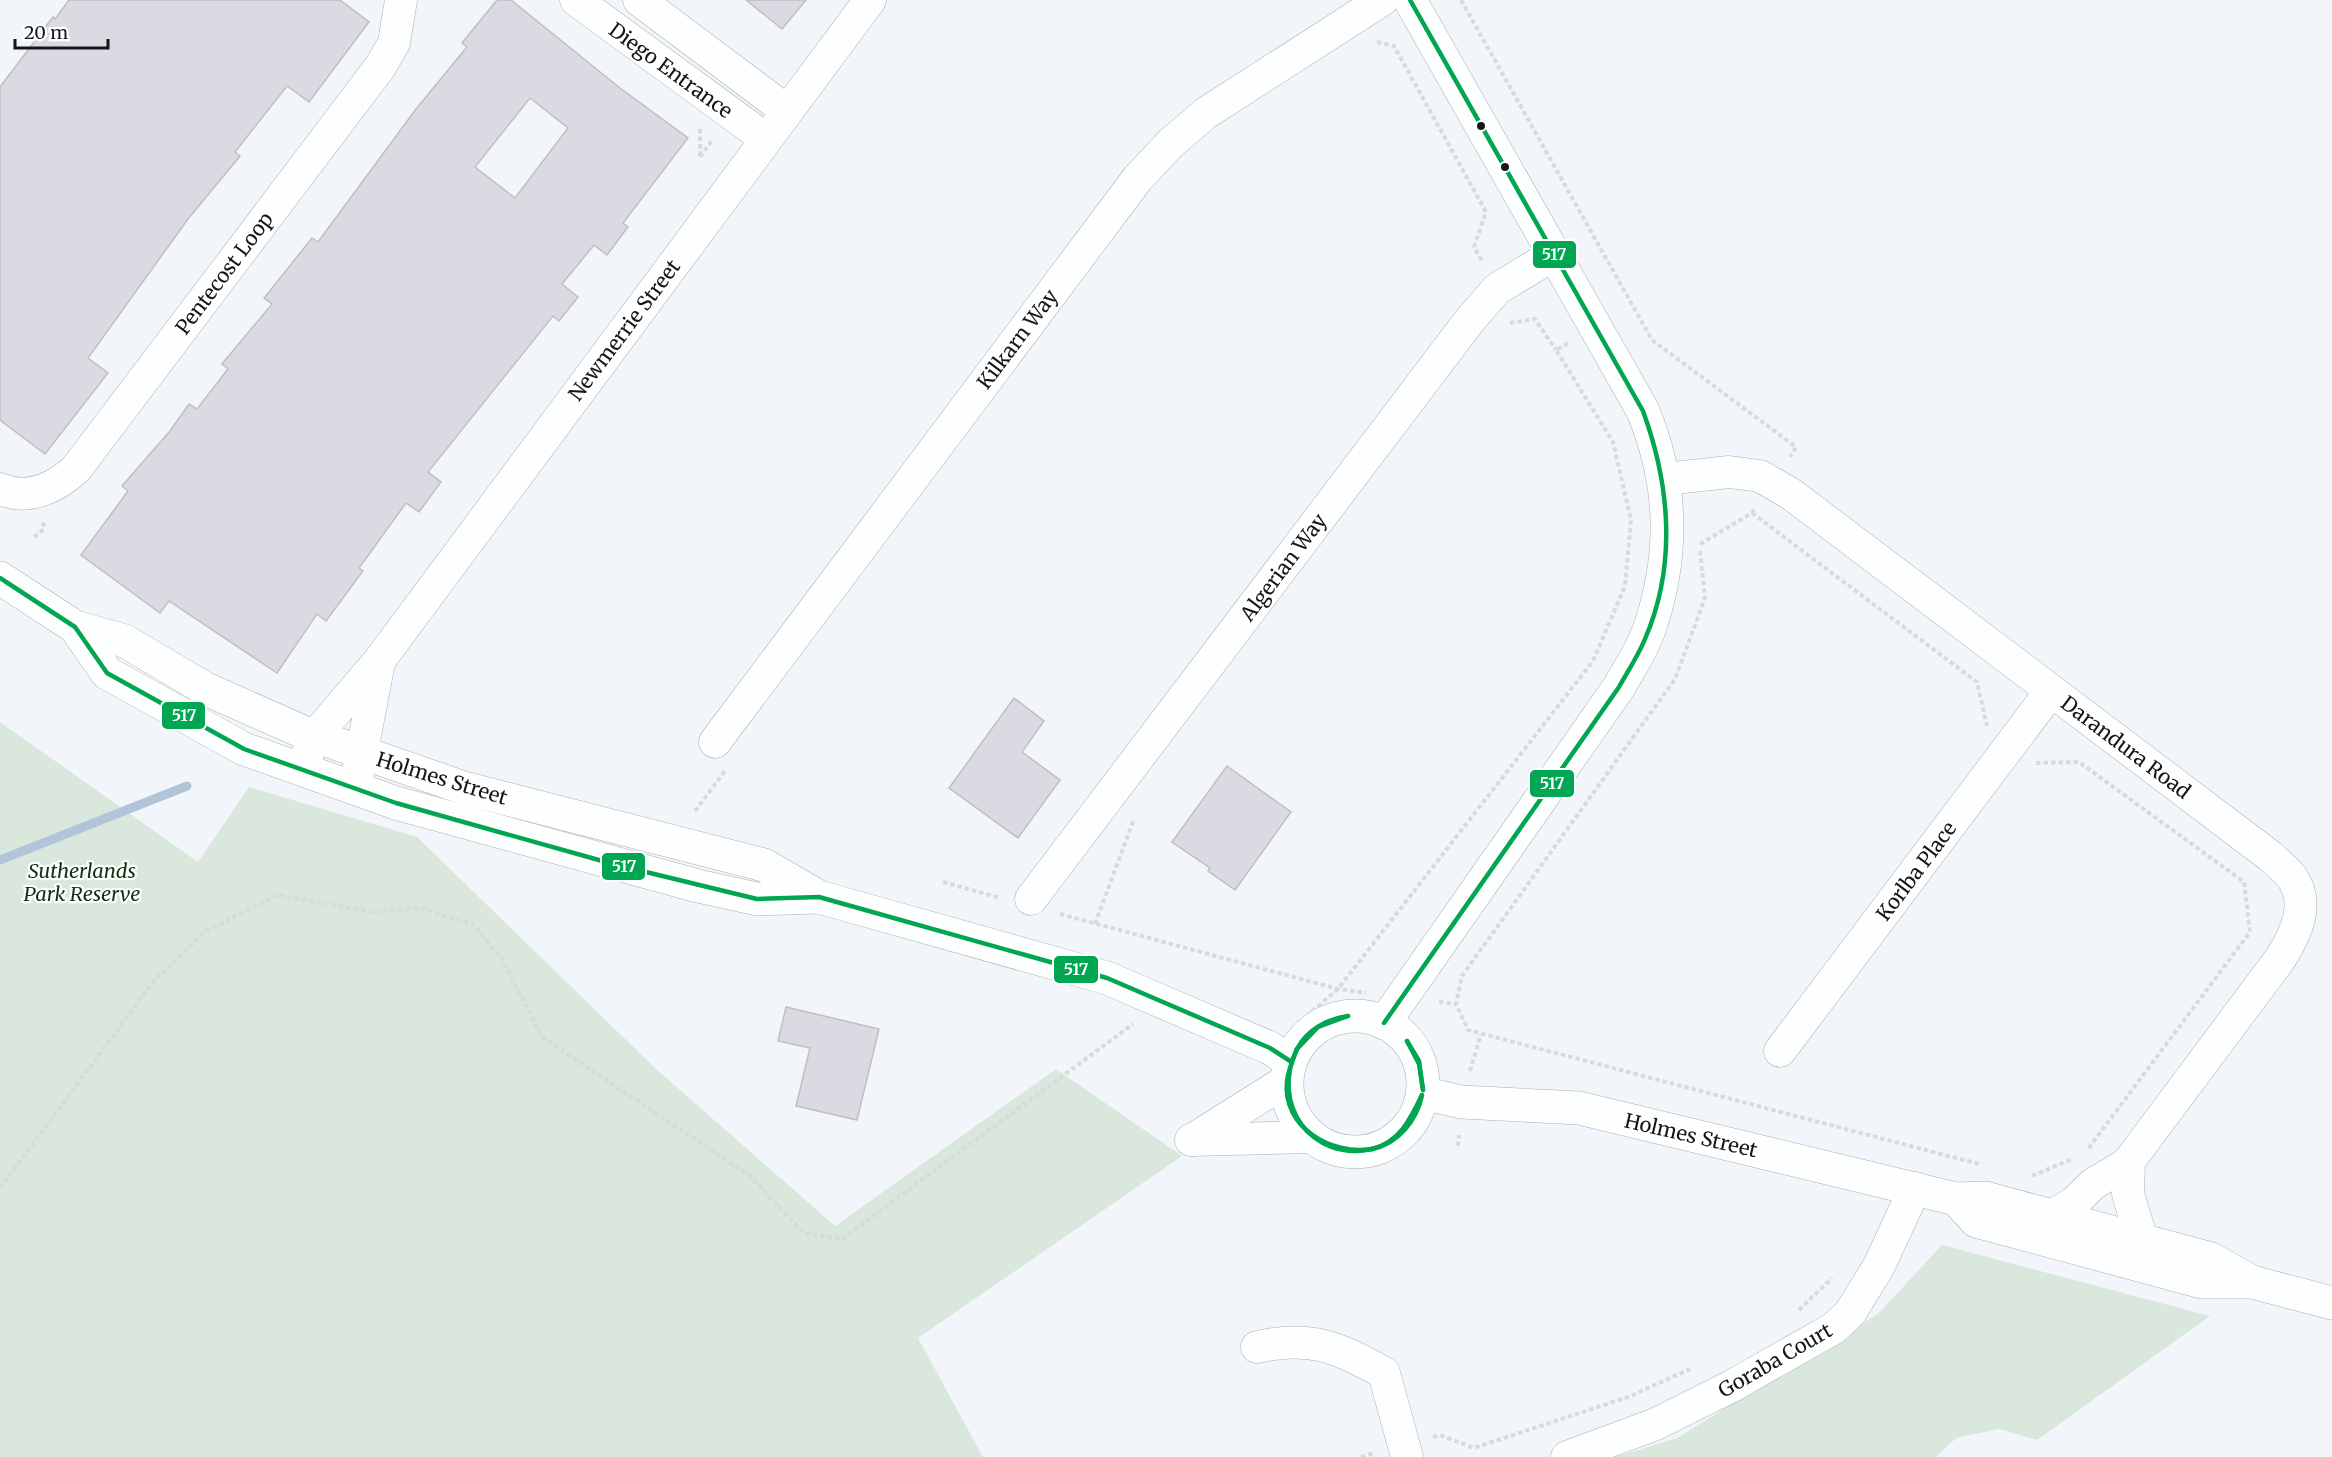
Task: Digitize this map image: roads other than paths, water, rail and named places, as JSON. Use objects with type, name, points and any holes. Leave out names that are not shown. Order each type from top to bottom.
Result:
[{"type":"main road","points":[[1384,1023],[1619,687],[1649,631],[1666,555],[1668,514],[1665,479],[1656,442],[1643,411],[1410,0]]},
{"type":"main road","name":"Holmes Street","points":[[0,578],[75,627],[125,641],[204,688],[315,736],[464,788],[764,865],[819,897],[1107,978],[1270,1048],[1288,1071]]},
{"type":"main road","name":"Holmes Street","points":[[75,627],[107,673],[244,749],[396,803],[698,886],[757,899],[819,897]]},
{"type":"main road","points":[[1351,1016],[1371,1018],[1384,1023],[1406,1038],[1417,1054],[1423,1073],[1423,1093],[1417,1113],[1406,1130],[1389,1143],[1370,1151],[1348,1152],[1328,1147],[1311,1137],[1293,1111],[1288,1071],[1300,1043],[1314,1029],[1332,1020],[1351,1016]]},
{"type":"main road","name":"Holmes Street","points":[[1423,1093],[1461,1102],[1579,1108],[1956,1199],[1985,1198],[2211,1259],[2252,1282],[2332,1303]]},
{"type":"main road","name":"Holmes Street","points":[[1956,1199],[1976,1221],[2202,1282],[2252,1282]]},
{"type":"street","name":"Pentecost Loop","points":[[0,489],[19,494],[37,492],[62,482],[76,469],[380,67],[394,43],[401,0]]},
{"type":"street","name":"Diego Entrance","points":[[576,0],[766,139]]},
{"type":"street","name":"Diego Entrance","points":[[639,0],[787,111]]},
{"type":"street","name":"Newmerrie Street","points":[[300,769],[315,736],[379,661],[870,0]]},
{"type":"street","name":"Kilkarn Way","points":[[723,753],[1138,178],[1171,143],[1206,113],[1382,0]]},
{"type":"street","name":"Algerian Way","points":[[1031,899],[1470,320],[1497,289],[1553,255]]},
{"type":"street","name":"Darandura Road","points":[[1665,479],[1729,472],[1760,476],[1791,494],[2270,856],[2292,877],[2301,907],[2295,936],[2280,958],[2128,1162],[2093,1184],[2075,1202],[2052,1216]]},
{"type":"street","name":"Newmerrie Street","points":[[355,788],[379,661]]},
{"type":"street","name":"Korlba Place","points":[[1780,1051],[2051,691]]},
{"type":"street","points":[[1288,1071],[1191,1140],[1311,1137]]},
{"type":"street","points":[[2128,1162],[2128,1194],[2142,1240]]},
{"type":"street","name":"Goraba Court","points":[[1567,1457],[1656,1424],[1732,1386],[1834,1328],[1850,1313],[1879,1266],[1915,1188]]},
{"type":"street","points":[[1257,1347],[1298,1341],[1318,1343],[1346,1351],[1383,1373],[1406,1451]]},
{"type":"waterway","points":[[0,860],[187,786]]},
{"type":"park label","name":"Sutherlands Park Reserve","points":[[82,882]]}]
